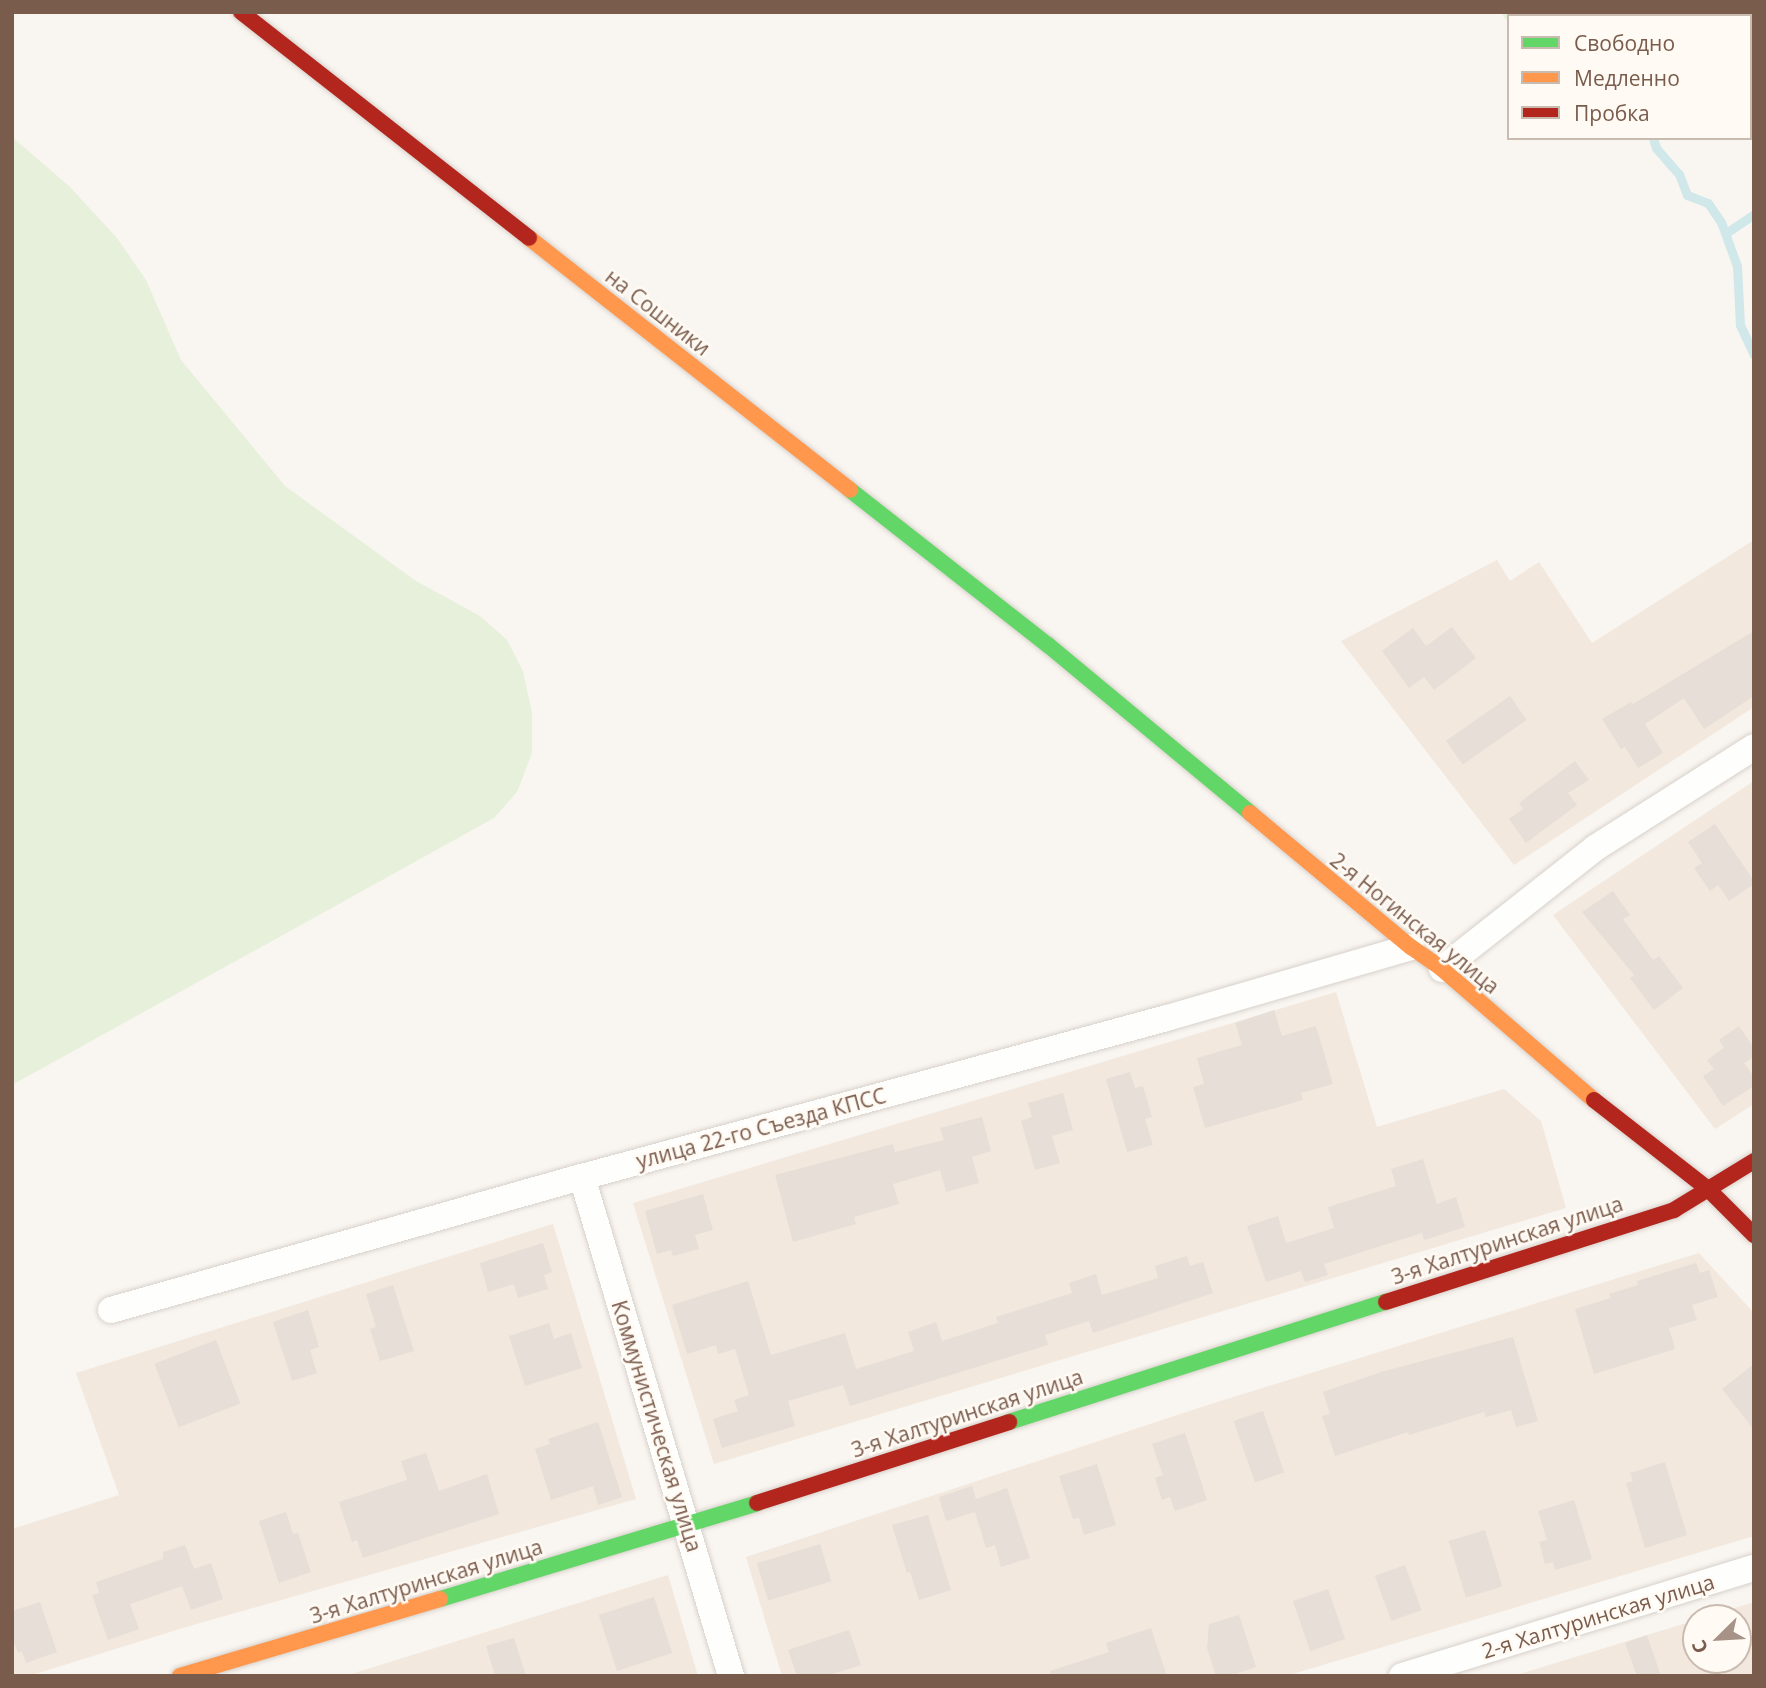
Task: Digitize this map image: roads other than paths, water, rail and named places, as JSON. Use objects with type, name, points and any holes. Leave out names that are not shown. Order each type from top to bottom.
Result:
[{"type":"street","name":"на Сошники","points":[[241,12],[1048,645]]},
{"type":"street","name":"2-я Ногинская улица","points":[[1048,645],[1410,947],[1442,969],[1564,1077],[1709,1189],[1754,1235]]},
{"type":"street","points":[[1442,969],[1595,848],[1754,747]]},
{"type":"street","name":"улица 22-го Съезда КПСС","points":[[111,1310],[582,1177],[1167,1018],[1410,947]]},
{"type":"street","name":"3-я Халтуринская улица","points":[[180,1676],[687,1525],[1674,1210],[1754,1161]]},
{"type":"street","name":"Коммунистическая улица","points":[[582,1177],[731,1676]]},
{"type":"street","name":"2-я Халтуринская улица","points":[[1402,1676],[1754,1568]]},
{"type":"waterway","points":[[1654,140],[1656,148],[1679,174],[1687,195],[1708,203],[1721,222],[1737,266],[1740,325],[1754,355]]},
{"type":"waterway","points":[[1726,233],[1754,214]]}]
